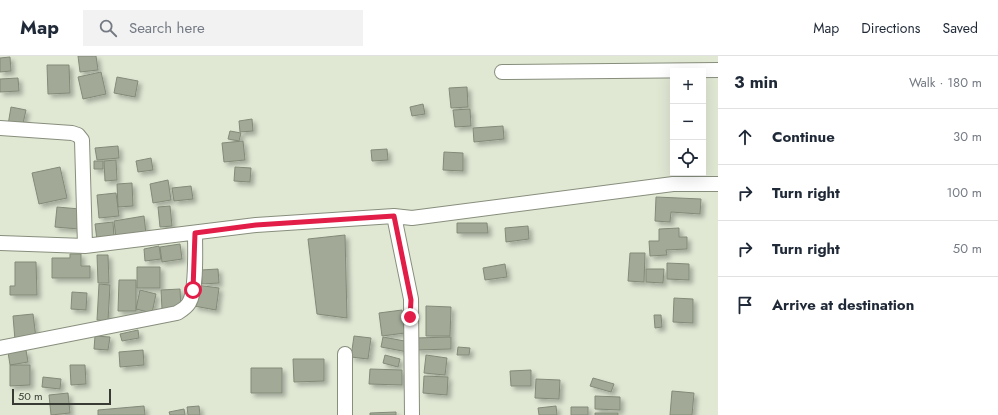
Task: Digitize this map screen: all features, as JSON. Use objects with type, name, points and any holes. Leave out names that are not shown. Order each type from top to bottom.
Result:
[{"type":"street","points":[[502,72],[718,70]]},
{"type":"street","points":[[0,128],[72,133],[78,135],[82,140],[85,246]]},
{"type":"street","points":[[0,242],[85,246],[256,225],[394,216],[412,218],[673,184],[718,184]]},
{"type":"street","points":[[394,216],[411,300],[412,415]]},
{"type":"street","points":[[0,348],[177,313],[184,309],[190,302],[193,290],[195,233]]},
{"type":"street","points":[[345,415],[346,354]]},
{"type":"building","points":[[78,56],[96,56],[98,70],[80,72]]},
{"type":"building","points":[[10,57],[11,71],[0,72],[0,58]]},
{"type":"building","points":[[47,65],[69,65],[70,93],[48,94]]},
{"type":"building","points":[[101,72],[106,94],[83,99],[78,77]]},
{"type":"building","points":[[117,77],[138,81],[135,97],[114,93]]},
{"type":"building","points":[[18,78],[19,91],[0,92],[0,79]]},
{"type":"building","points":[[467,87],[468,107],[451,108],[449,88]]},
{"type":"building","points":[[423,104],[425,114],[412,116],[410,107]]},
{"type":"building","points":[[11,107],[26,110],[22,128],[8,125]]},
{"type":"building","points":[[470,109],[471,126],[455,127],[453,110]]},
{"type":"building","points":[[252,119],[253,131],[240,132],[239,121]]},
{"type":"building","points":[[503,126],[504,139],[474,142],[473,128]]},
{"type":"building","points":[[230,131],[241,133],[239,141],[228,139]]},
{"type":"building","points":[[243,141],[245,160],[224,162],[222,143]]},
{"type":"building","points":[[118,146],[119,158],[97,160],[95,148]]},
{"type":"building","points":[[387,149],[388,160],[372,161],[371,150]]},
{"type":"building","points":[[444,152],[463,153],[463,171],[443,170]]},
{"type":"building","points":[[151,158],[153,170],[138,172],[136,161]]},
{"type":"building","points":[[116,160],[117,180],[105,181],[104,161]]},
{"type":"building","points":[[94,161],[103,161],[103,169],[94,169]]},
{"type":"building","points":[[60,167],[67,198],[39,204],[32,173]]},
{"type":"building","points":[[235,167],[251,168],[250,182],[234,181]]},
{"type":"building","points":[[168,180],[171,200],[153,203],[150,184]]},
{"type":"building","points":[[132,183],[133,206],[118,207],[117,184]]},
{"type":"building","points":[[191,186],[193,199],[174,201],[172,188]]},
{"type":"building","points":[[116,193],[119,216],[99,218],[97,195]]},
{"type":"building","points":[[656,197],[701,199],[700,214],[671,212],[670,222],[655,221]]},
{"type":"building","points":[[170,206],[172,226],[160,227],[158,207]]},
{"type":"building","points":[[57,207],[80,209],[79,229],[55,227]]},
{"type":"building","points":[[144,216],[146,234],[116,238],[114,221]]},
{"type":"building","points":[[113,222],[114,238],[97,240],[95,224]]},
{"type":"building","points":[[457,223],[487,223],[488,233],[457,233]]},
{"type":"building","points":[[528,226],[529,239],[506,242],[505,228]]},
{"type":"building","points":[[679,228],[679,237],[687,237],[687,249],[666,250],[667,255],[650,256],[649,241],[659,241],[659,229]]},
{"type":"building","points":[[345,235],[347,318],[317,314],[308,239]]},
{"type":"building","points":[[180,244],[182,259],[162,262],[160,247]]},
{"type":"building","points":[[159,246],[161,259],[145,261],[144,249]]},
{"type":"building","points":[[630,253],[645,253],[644,282],[628,281]]},
{"type":"building","points":[[70,254],[81,254],[81,266],[90,266],[90,278],[52,278],[52,258],[70,258]]},
{"type":"building","points":[[97,255],[108,255],[109,283],[98,283]]},
{"type":"building","points":[[15,262],[36,262],[37,295],[10,295],[10,286],[15,286]]},
{"type":"building","points":[[667,263],[689,264],[689,280],[667,279]]},
{"type":"building","points":[[505,264],[507,277],[485,280],[483,268]]},
{"type":"building","points":[[137,267],[160,267],[160,288],[137,288]]},
{"type":"building","points":[[218,269],[219,283],[202,284],[201,270]]},
{"type":"building","points":[[646,269],[664,269],[663,283],[646,282]]},
{"type":"building","points":[[119,280],[136,280],[136,311],[118,311]]},
{"type":"building","points":[[99,284],[110,285],[108,321],[97,320]]},
{"type":"building","points":[[196,285],[219,288],[216,310],[194,306]]},
{"type":"building","points":[[180,289],[181,308],[162,309],[161,290]]},
{"type":"building","points":[[140,290],[156,294],[152,313],[136,309]]},
{"type":"building","points":[[72,292],[87,293],[86,310],[71,309]]},
{"type":"building","points":[[674,298],[693,299],[693,323],[673,322]]},
{"type":"building","points":[[426,306],[451,307],[450,336],[426,336]]},
{"type":"building","points":[[402,310],[405,333],[382,336],[379,313]]},
{"type":"building","points":[[33,314],[36,338],[15,340],[13,316]]},
{"type":"building","points":[[654,315],[661,315],[662,327],[655,328]]},
{"type":"building","points":[[138,330],[139,338],[122,341],[120,334]]},
{"type":"building","points":[[95,336],[110,337],[108,350],[94,349]]},
{"type":"building","points":[[354,336],[371,338],[368,359],[351,357]]},
{"type":"building","points":[[383,337],[410,342],[408,352],[381,347]]},
{"type":"building","points":[[451,337],[451,349],[416,350],[415,338]]},
{"type":"building","points":[[458,347],[470,348],[469,355],[457,355]]},
{"type":"building","points":[[26,350],[28,362],[10,365],[8,352]]},
{"type":"building","points":[[143,350],[144,365],[120,367],[119,352]]},
{"type":"building","points":[[385,355],[400,359],[398,367],[383,363]]},
{"type":"building","points":[[426,355],[447,358],[445,375],[424,373]]},
{"type":"building","points":[[293,359],[324,359],[324,381],[294,382]]},
{"type":"building","points":[[10,365],[30,365],[30,385],[10,386]]},
{"type":"building","points":[[70,365],[85,365],[86,384],[71,385]]},
{"type":"building","points":[[251,368],[282,368],[282,393],[251,393]]},
{"type":"building","points":[[370,369],[402,370],[402,385],[369,384]]},
{"type":"building","points":[[531,370],[531,386],[511,386],[510,371]]},
{"type":"building","points":[[424,376],[448,377],[447,395],[423,393]]},
{"type":"building","points":[[43,377],[61,379],[60,389],[42,387]]},
{"type":"building","points":[[593,378],[614,384],[611,392],[590,386]]},
{"type":"building","points":[[536,379],[560,380],[559,399],[535,398]]},
{"type":"building","points":[[672,391],[694,393],[692,415],[670,415]]},
{"type":"building","points":[[68,393],[70,413],[51,415],[49,395]]},
{"type":"building","points":[[595,396],[620,397],[620,410],[595,409]]},
{"type":"building","points":[[144,406],[145,415],[98,415],[98,410]]},
{"type":"building","points":[[199,406],[200,415],[188,415],[187,407]]},
{"type":"building","points":[[556,406],[557,415],[539,415],[538,408]]},
{"type":"building","points":[[571,407],[588,407],[588,415],[571,415]]},
{"type":"building","points":[[184,409],[185,415],[170,415],[169,412]]},
{"type":"building","points":[[396,412],[396,415],[370,415],[370,413]]},
{"type":"building","points":[[595,413],[618,413],[618,415],[595,415]]},
{"type":"route","points":[[193,290],[195,233],[256,225],[394,216],[411,300],[410,317]]}]
